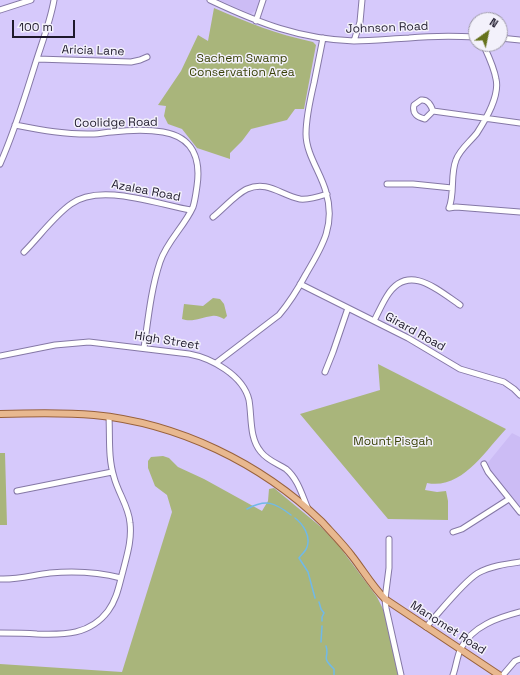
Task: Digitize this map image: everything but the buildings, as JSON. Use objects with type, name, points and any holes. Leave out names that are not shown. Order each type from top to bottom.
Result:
[{"type":"main road","points":[[0,414],[65,413],[122,418],[170,430],[227,455],[266,477],[308,510]]},
{"type":"main road","name":"High Street","points":[[308,510],[351,554],[372,584],[385,599]]},
{"type":"main road","name":"Manomet Road","points":[[385,599],[499,675]]},
{"type":"street","points":[[0,10],[31,0]]},
{"type":"street","points":[[0,164],[37,59],[54,0]]},
{"type":"street","name":"Johnson Road","points":[[210,0],[256,21],[292,33],[323,38],[354,41],[431,37],[468,37]]},
{"type":"street","points":[[256,21],[264,0]]},
{"type":"street","points":[[354,41],[360,22],[362,0]]},
{"type":"street","points":[[216,363],[279,315],[292,298],[326,239],[330,214],[327,194],[308,148],[306,135],[309,105],[323,38]]},
{"type":"street","points":[[508,39],[520,40]]},
{"type":"street","points":[[486,52],[497,80],[495,98],[490,111],[484,118],[476,133],[456,158],[449,208],[456,207],[520,212]]},
{"type":"street","name":"Aricia Lane","points":[[37,59],[132,62],[147,57]]},
{"type":"street","points":[[433,111],[520,124]]},
{"type":"street","name":"Coolidge Road","points":[[15,124],[64,133],[95,134],[143,130],[174,135],[187,143],[196,156],[198,165],[196,193],[191,210],[160,260],[154,286],[144,348]]},
{"type":"street","points":[[388,184],[413,184],[452,188]]},
{"type":"street","points":[[213,217],[241,193],[256,186],[269,187],[299,199],[313,198],[327,194]]},
{"type":"street","name":"Azalea Road","points":[[24,252],[72,203],[85,197],[104,194],[130,197],[191,210]]},
{"type":"street","points":[[374,321],[390,292],[408,280],[427,282],[460,305]]},
{"type":"street","name":"Girard Road","points":[[300,284],[408,338],[460,369],[504,382],[520,395]]},
{"type":"street","points":[[325,372],[334,352],[348,308]]},
{"type":"street","name":"High Street","points":[[0,356],[73,342],[89,342],[201,356],[216,363],[235,378],[243,387],[248,398],[255,443],[261,453],[293,476],[308,510]]},
{"type":"street","points":[[0,633],[62,635],[90,627],[100,620],[108,611],[119,590],[130,542],[130,522],[110,463],[109,417]]},
{"type":"street","points":[[484,464],[488,472],[520,512]]},
{"type":"street","points":[[17,491],[112,472]]},
{"type":"street","points":[[453,532],[462,529],[509,499]]},
{"type":"street","points":[[385,599],[390,568],[389,539]]},
{"type":"street","points":[[426,627],[466,582],[478,573],[493,567],[520,562]]},
{"type":"street","points":[[0,579],[50,573],[80,572],[121,578]]},
{"type":"street","name":"High Street","points":[[385,599],[401,675]]},
{"type":"street","points":[[453,675],[460,649],[475,631],[489,622],[520,612]]},
{"type":"street","points":[[503,675],[515,661],[520,659]]},
{"type":"shaded area","points":[[219,0],[259,0],[256,10],[251,14]]},
{"type":"shaded area","points":[[512,433],[520,437],[520,508],[486,465]]},
{"type":"green space","name":"Sachem Swamp Conservation Area","points":[[214,8],[263,28],[313,42],[316,45],[304,109],[295,109],[287,120],[251,129],[230,153],[230,159],[197,148],[182,129],[168,124],[164,116],[166,106],[158,105],[181,71],[198,35],[208,41]]},
{"type":"green space","points":[[213,298],[220,299],[224,304],[227,316],[224,319],[214,316],[193,320],[182,319],[184,304],[203,306]]},
{"type":"green space","name":"Mount Pisgah","points":[[378,364],[506,429],[481,458],[462,475],[451,481],[440,484],[427,483],[425,490],[437,492],[446,491],[448,501],[448,520],[388,519],[300,414],[380,390]]},
{"type":"green space","points":[[0,453],[5,453],[7,525],[0,525]]},
{"type":"green space","points":[[163,456],[169,458],[178,467],[204,479],[262,511],[268,501],[269,489],[274,488],[321,527],[339,546],[377,597],[383,609],[389,628],[398,675],[0,675],[0,664],[122,672],[172,512],[167,495],[155,486],[148,468],[148,461],[151,457]]},
{"type":"waterway","points":[[247,509],[260,504],[270,503],[280,507],[291,515]]},
{"type":"waterway","points":[[295,518],[306,531],[308,539],[307,547],[299,558],[308,572],[315,598]]},
{"type":"waterway","points":[[319,602],[324,613],[322,621]]},
{"type":"waterway","points":[[321,642],[322,626]]},
{"type":"waterway","points":[[326,646],[326,659],[334,669],[334,675]]}]
